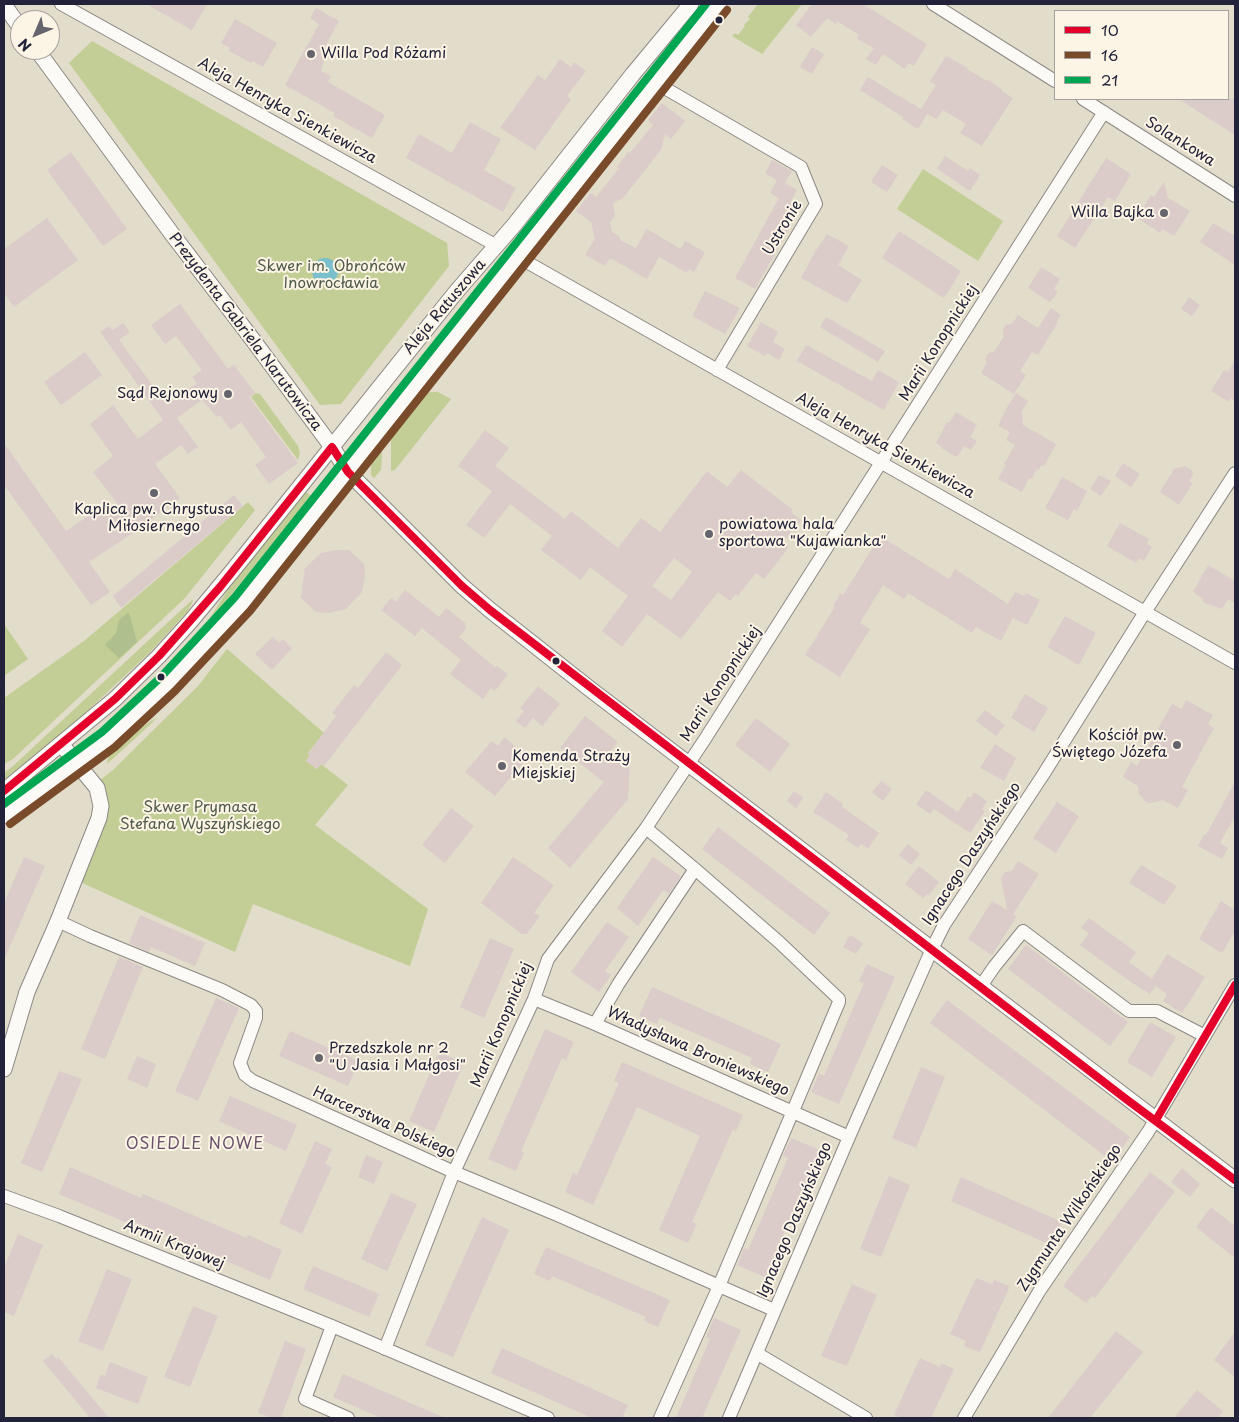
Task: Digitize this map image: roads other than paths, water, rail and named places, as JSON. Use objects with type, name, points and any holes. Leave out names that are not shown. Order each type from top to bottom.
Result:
[{"type":"street","name":"Aleja Henryka Sienkiewicza","points":[[61,4],[497,246]]},
{"type":"street","name":"Aleja Ratuszowa","points":[[4,791],[116,698],[159,656],[190,622],[456,292],[497,246],[691,4]]},
{"type":"street","name":"Aleja Ratuszowa","points":[[4,816],[108,740],[205,646],[243,604],[719,4]]},
{"type":"street","points":[[933,4],[1054,80]]},
{"type":"street","name":"Prezydenta Gabriela Narutowicza","points":[[44,60],[332,447],[348,472],[462,586],[612,706],[689,762],[1126,1099],[1235,1180]]},
{"type":"street","name":"Ustronie","points":[[656,83],[801,168],[816,204],[717,370]]},
{"type":"street","name":"Solankowa","points":[[1085,100],[1235,196]]},
{"type":"street","name":"Marii Konopnickiej","points":[[386,1348],[454,1172],[534,999],[548,959],[646,828],[882,463],[1104,112]]},
{"type":"street","name":"Aleja Henryka Sienkiewicza","points":[[518,258],[1235,663]]},
{"type":"street","name":"Ignacego Daszyńskiego","points":[[729,1418],[758,1354],[774,1310],[849,1137],[932,948],[944,925],[1043,775],[1235,473]]},
{"type":"street","points":[[4,1069],[27,992],[99,818],[101,806],[97,788],[61,744]]},
{"type":"street","points":[[646,828],[780,942],[839,999],[719,1286],[660,1418]]},
{"type":"street","points":[[595,1024],[619,983],[695,869]]},
{"type":"street","name":"Harcerstwa Polskiego","points":[[58,921],[222,990],[251,1005],[256,1011],[256,1018],[240,1063],[242,1071],[249,1079],[454,1172],[774,1310]]},
{"type":"street","points":[[981,986],[1023,931],[1129,1011],[1157,1011],[1205,1036]]},
{"type":"street","name":"Zygmunta Wilkońskiego","points":[[964,1418],[1040,1290],[1156,1120],[1235,985]]},
{"type":"street","name":"Władysława Broniewskiego","points":[[534,999],[595,1024],[849,1137]]},
{"type":"street","name":"Armii Krajowej","points":[[4,1196],[59,1216],[386,1348],[548,1418]]},
{"type":"street","points":[[332,1326],[305,1399],[348,1418]]},
{"type":"street","points":[[758,1354],[866,1418]]},
{"type":"water","points":[[325,258],[334,262],[338,271],[334,280],[325,284],[316,280],[312,271],[316,262]]},
{"type":"place","name":"Willa Pod Różami","points":[[311,54]]},
{"type":"place","name":"Willa Bajka","points":[[1164,213]]},
{"type":"place","name":"Sąd Rejonowy","points":[[228,394]]},
{"type":"place","name":"Kaplica pw. Chrystusa Miłosiernego","points":[[154,493]]},
{"type":"place","name":"powiatowa hala sportowa \"Kujawianka\"","points":[[709,534]]},
{"type":"place","name":"Kościół pw. Świętego Józefa","points":[[1177,745]]},
{"type":"place","name":"Komenda Straży Miejskiej","points":[[502,766]]},
{"type":"place","name":"Przedszkole nr 2 \"U Jasia i Małgosi\"","points":[[319,1058]]},
{"type":"district","name":"OSIEDLE NOWE","points":[[195,1145]]},
{"type":"park label","name":"Skwer im. Obrońców Inowrocławia","points":[[331,276]]},
{"type":"park label","name":"Skwer Prymasa Stefana Wyszyńskiego","points":[[200,816]]}]
